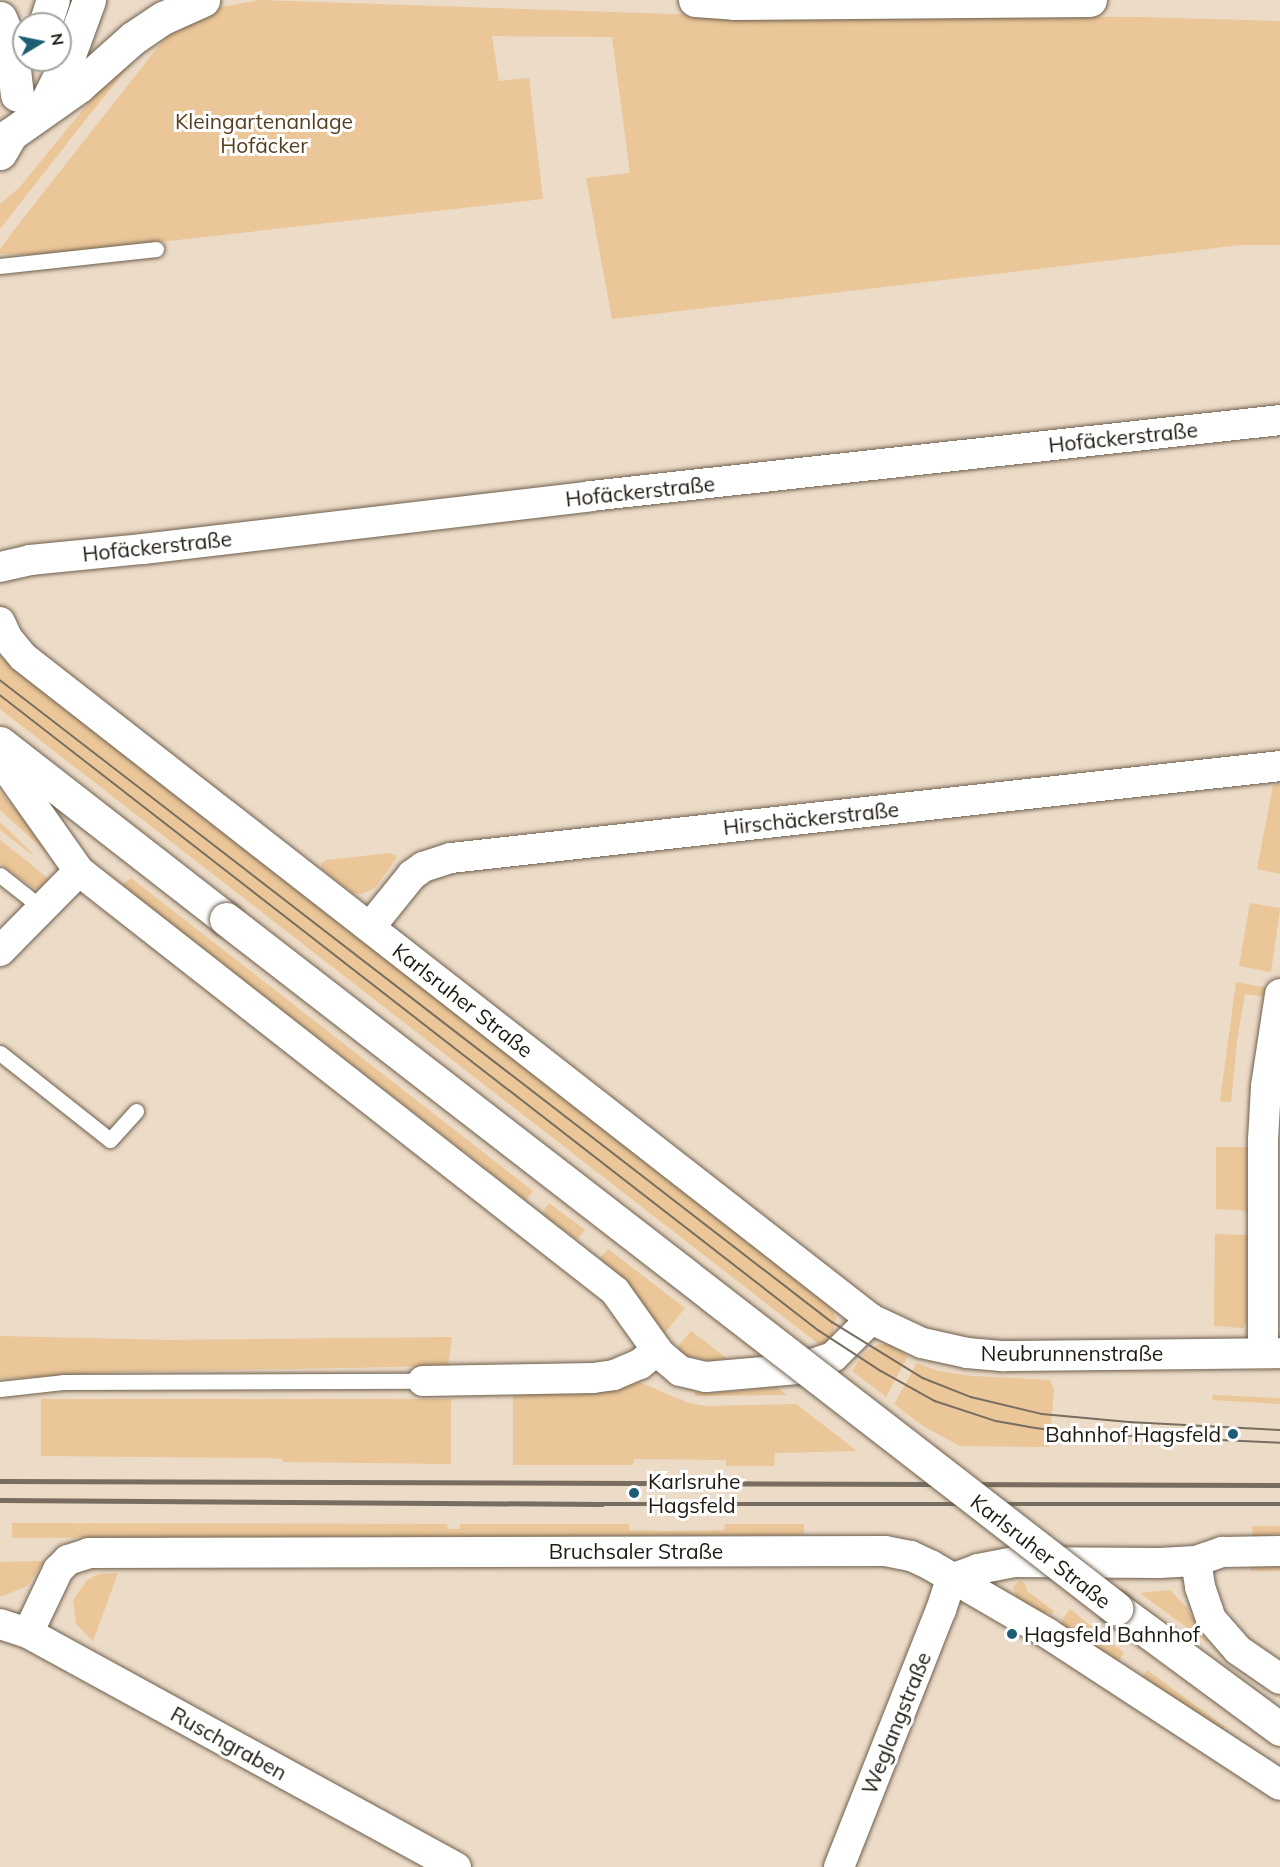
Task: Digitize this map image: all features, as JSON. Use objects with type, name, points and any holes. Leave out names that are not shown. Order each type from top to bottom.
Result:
[{"type":"street","points":[[6,144],[30,102],[66,63],[89,0]]},
{"type":"street","points":[[30,102],[80,86],[148,28],[184,7],[203,0]]},
{"type":"street","points":[[695,0],[734,3],[1090,0]]},
{"type":"street","points":[[0,18],[30,102]]},
{"type":"street","points":[[30,102],[31,72]]},
{"type":"street","name":"Hofäckerstraße","points":[[0,567],[30,560],[1280,420]]},
{"type":"street","name":"Karlsruher Straße","points":[[0,622],[8,639],[23,657],[871,1319]]},
{"type":"street","name":"Karlsruher Straße","points":[[0,743],[743,1317],[1050,1560],[1280,1729]]},
{"type":"street","points":[[0,759],[79,870],[615,1291],[657,1350],[680,1371],[706,1377],[798,1369],[833,1357],[871,1319]]},
{"type":"street","name":"Hirschäckerstraße","points":[[370,927],[412,875],[423,867],[451,858],[1280,766]]},
{"type":"street","points":[[0,951],[33,900],[79,870]]},
{"type":"street","points":[[1271,1353],[1263,1140],[1266,1086],[1280,994]]},
{"type":"street","name":"Neubrunnenstraße","points":[[871,1319],[922,1343],[967,1353],[1004,1356],[1271,1353]]},
{"type":"street","points":[[423,1381],[593,1378],[615,1375],[640,1364],[657,1350]]},
{"type":"street","name":"Bruchsaler Straße","points":[[28,1633],[58,1570],[68,1560],[89,1553],[885,1551],[911,1556],[951,1579]]},
{"type":"street","points":[[951,1579],[978,1569],[1034,1561],[1113,1563],[1196,1561],[1222,1552],[1280,1551]]},
{"type":"street","points":[[1196,1561],[1200,1587],[1211,1619],[1238,1650],[1280,1679]]},
{"type":"street","points":[[951,1579],[1047,1633],[1280,1785]]},
{"type":"street","name":"Weglangstraße","points":[[839,1867],[941,1610],[951,1579]]},
{"type":"street","name":"Ruschgraben","points":[[0,1624],[28,1633],[456,1867]]},
{"type":"lane","points":[[0,266],[156,249]]},
{"type":"lane","points":[[0,875],[33,900]]},
{"type":"lane","points":[[0,1053],[110,1140],[136,1111]]},
{"type":"lane","points":[[0,1389],[63,1382],[423,1381]]},
{"type":"green space","name":"Kleingartenanlage Hofäcker","points":[[260,0],[701,15],[1138,17],[1280,21],[1280,245],[1241,245],[612,319],[586,178],[630,173],[612,37],[492,36],[499,81],[529,78],[543,199],[31,255],[0,254],[0,249],[21,221],[165,38],[161,30],[199,11]]},
{"type":"green space","points":[[140,53],[0,229],[0,204],[19,188],[99,90]]},
{"type":"green space","points":[[0,656],[829,1304],[836,1318],[833,1335],[825,1349],[0,709]]},
{"type":"green space","points":[[1280,784],[1280,874],[1257,869],[1273,785]]},
{"type":"green space","points":[[0,791],[48,849],[54,859],[0,810]]},
{"type":"green space","points":[[0,822],[32,853],[31,854],[0,830]]},
{"type":"green space","points":[[0,840],[53,883],[42,890],[34,888],[0,864]]},
{"type":"green space","points":[[389,853],[397,856],[393,863],[375,888],[361,894],[353,893],[322,869],[321,863],[327,860]]},
{"type":"green space","points":[[131,878],[533,1191],[526,1200],[122,885]]},
{"type":"green space","points":[[1250,903],[1280,908],[1271,972],[1239,966]]},
{"type":"green space","points":[[1236,982],[1268,988],[1266,997],[1245,994],[1237,1041],[1231,1102],[1220,1101]]},
{"type":"green space","points":[[1216,1147],[1251,1147],[1250,1211],[1216,1209]]},
{"type":"green space","points":[[549,1203],[585,1230],[577,1240],[542,1213]]},
{"type":"green space","points":[[1215,1234],[1250,1235],[1250,1314],[1243,1328],[1214,1326]]},
{"type":"green space","points":[[608,1249],[685,1308],[664,1334],[631,1287],[600,1258]]},
{"type":"green space","points":[[691,1331],[728,1359],[712,1361],[681,1355],[676,1349]]},
{"type":"green space","points":[[0,1336],[170,1340],[452,1337],[448,1366],[121,1372],[0,1379]]},
{"type":"green space","points":[[879,1344],[891,1345],[908,1356],[886,1397],[852,1371],[863,1354]]},
{"type":"green space","points":[[917,1363],[938,1371],[972,1376],[1050,1380],[1054,1390],[1049,1447],[960,1446],[923,1426],[894,1404]]},
{"type":"green space","points":[[637,1381],[688,1403],[706,1406],[796,1404],[857,1451],[775,1453],[774,1466],[726,1466],[726,1460],[634,1459],[633,1465],[513,1465],[513,1396]]},
{"type":"green space","points":[[777,1387],[787,1395],[695,1396],[695,1392],[713,1393]]},
{"type":"green space","points":[[1213,1395],[1280,1398],[1280,1404],[1212,1400]]},
{"type":"green space","points":[[41,1399],[451,1399],[451,1464],[283,1462],[282,1459],[269,1458],[41,1456]]},
{"type":"green space","points":[[12,1523],[447,1524],[448,1529],[459,1529],[460,1524],[629,1524],[629,1530],[667,1531],[724,1530],[725,1524],[804,1524],[804,1535],[12,1538]]},
{"type":"green space","points":[[1252,1526],[1280,1526],[1280,1534],[1272,1534],[1266,1543],[1253,1543]]},
{"type":"green space","points":[[44,1561],[27,1586],[0,1597],[0,1562]]},
{"type":"green space","points":[[1280,1563],[1280,1571],[1251,1571],[1251,1565]]},
{"type":"green space","points":[[118,1573],[93,1641],[76,1624],[73,1600],[87,1580],[99,1574]]},
{"type":"green space","points":[[1020,1580],[1025,1584],[1027,1591],[1054,1611],[1051,1615],[1047,1612],[1045,1615],[1018,1601],[1013,1587]]},
{"type":"green space","points":[[1170,1590],[1187,1608],[1209,1644],[1140,1593]]},
{"type":"green space","points":[[1070,1609],[1124,1653],[1115,1666],[1059,1630],[1063,1618]]},
{"type":"green space","points":[[1147,1670],[1225,1727],[1220,1735],[1140,1682]]},
{"type":"tram line","points":[[0,680],[832,1322],[923,1378],[971,1397],[1042,1414],[1129,1422],[1280,1430]]},
{"type":"tram line","points":[[0,695],[818,1330],[881,1371],[935,1401],[996,1421],[1029,1427],[1071,1433],[1280,1443]]},
{"type":"railway","points":[[0,1481],[1280,1485]]},
{"type":"railway","points":[[0,1500],[602,1504],[1280,1504]]},
{"type":"place","name":"Bahnhof Hagsfeld","points":[[1233,1434]]},
{"type":"place","name":"Karlsruhe Hagsfeld","points":[[634,1493]]},
{"type":"place","name":"Hagsfeld Bahnhof","points":[[1012,1634]]}]
